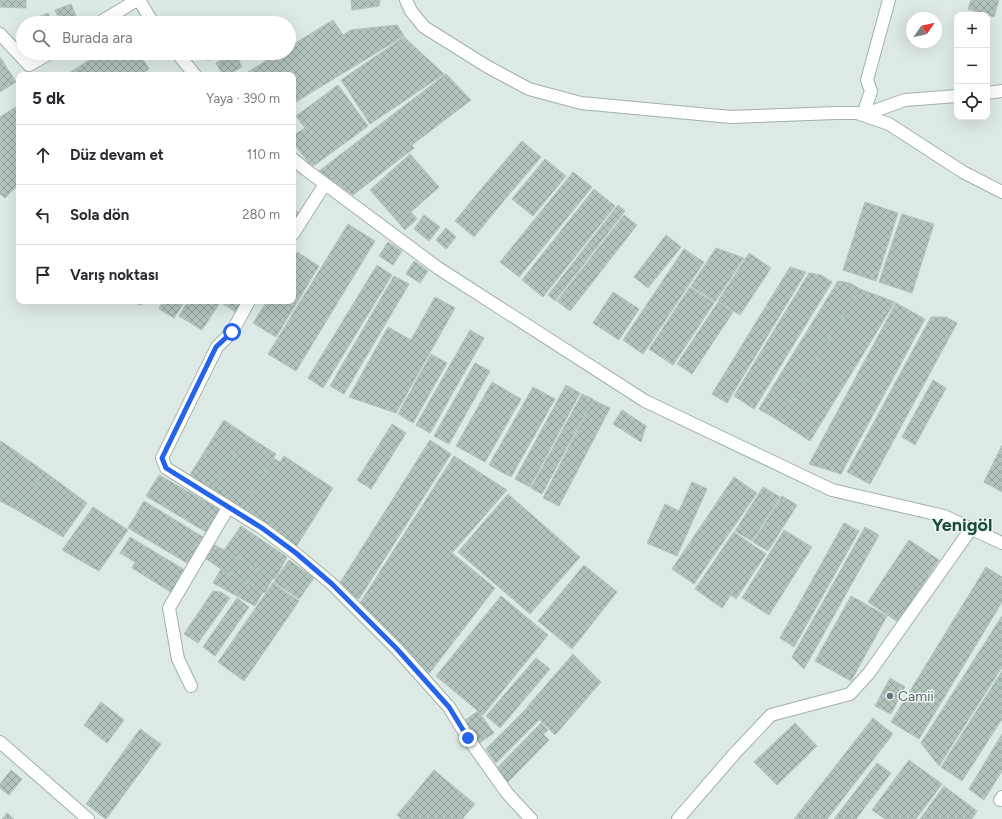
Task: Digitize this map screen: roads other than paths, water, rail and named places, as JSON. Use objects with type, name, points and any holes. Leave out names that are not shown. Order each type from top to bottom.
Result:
[{"type":"street","points":[[111,16],[138,0],[148,16]]},
{"type":"street","points":[[406,0],[411,11],[424,27],[488,67],[529,89],[581,102],[731,117],[836,112],[857,113],[889,124],[963,172],[1002,192]]},
{"type":"street","points":[[863,115],[871,91],[867,80],[889,0]]},
{"type":"street","points":[[0,34],[16,51]]},
{"type":"street","points":[[24,60],[29,65],[38,60]]},
{"type":"street","points":[[183,60],[193,72]]},
{"type":"street","points":[[990,93],[1002,91]]},
{"type":"street","points":[[863,115],[905,100],[954,96]]},
{"type":"street","points":[[296,161],[438,268],[645,401],[832,490],[944,516],[1002,543]]},
{"type":"street","points":[[296,229],[325,184]]},
{"type":"street","points":[[247,304],[232,332],[216,347],[162,458],[166,468],[262,528],[296,553],[332,584],[397,649],[449,707],[468,738],[507,794],[532,819]]},
{"type":"street","points":[[191,686],[178,659],[169,608],[228,508]]},
{"type":"street","points":[[678,819],[736,752],[771,715],[850,694],[869,673],[971,529]]},
{"type":"street","points":[[0,742],[88,819]]},
{"type":"place","name":"Camii","points":[[890,696]]},
{"type":"district","name":"Yenigöl","points":[[962,525]]}]
